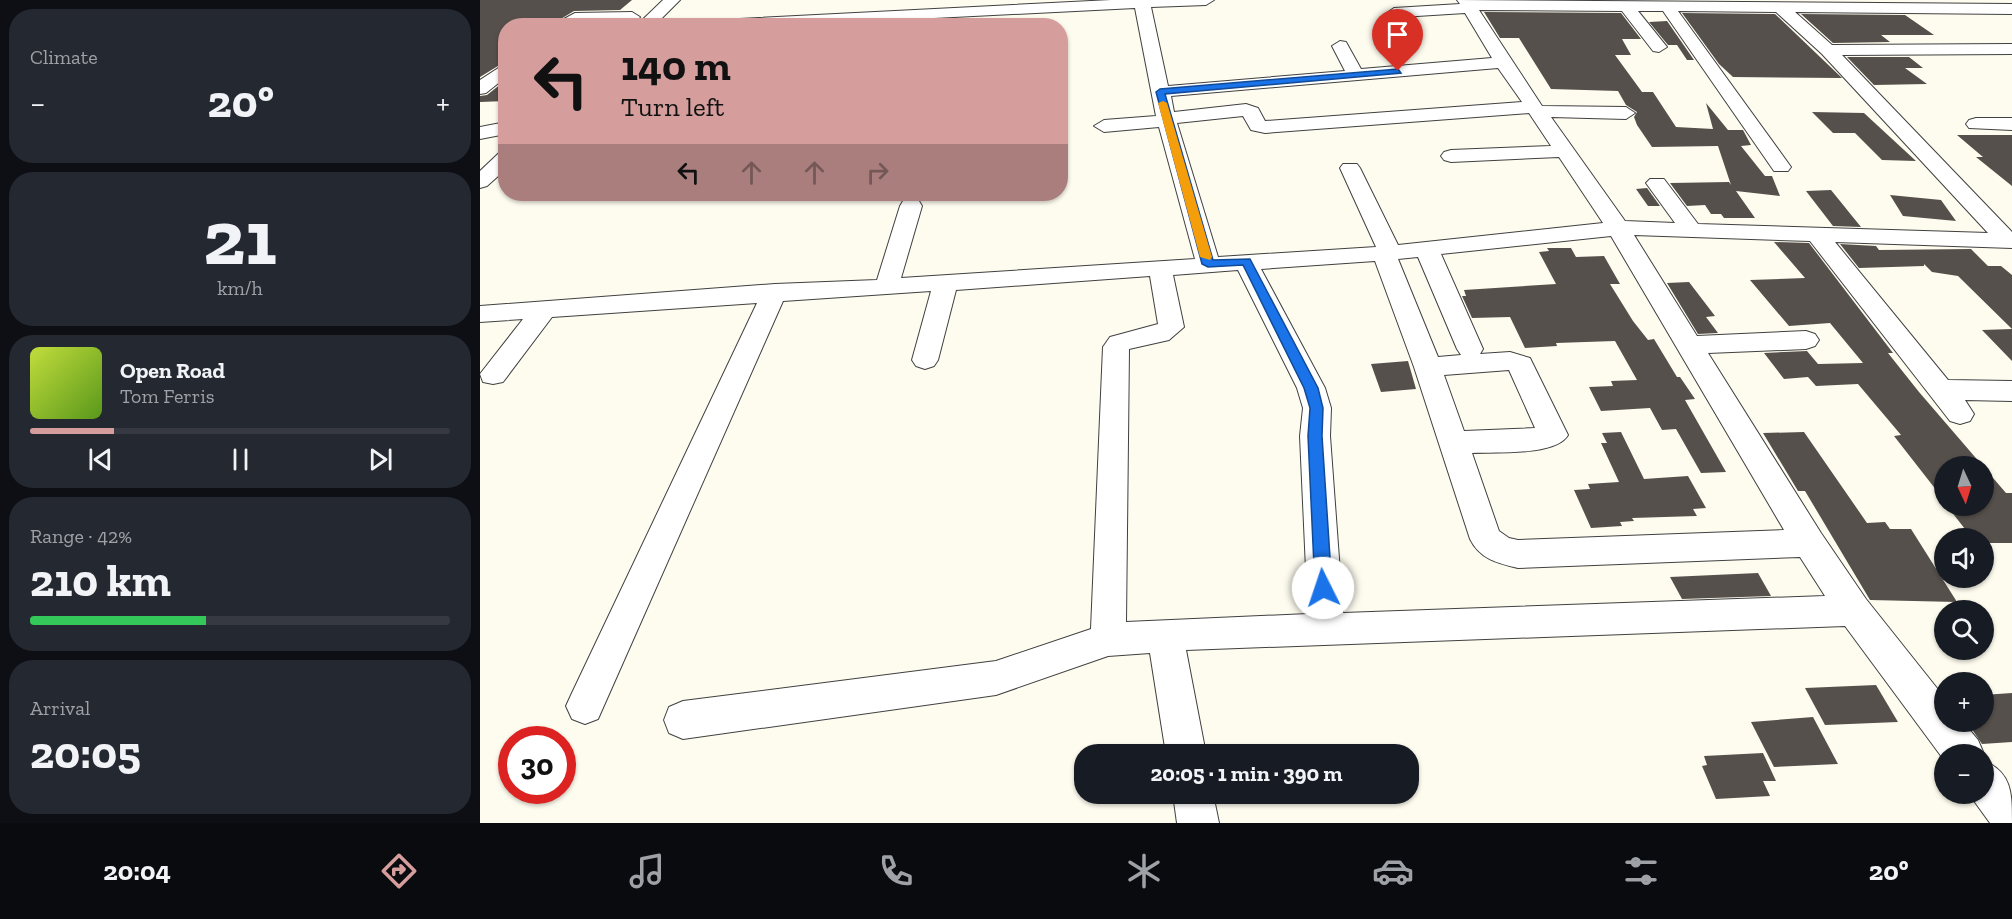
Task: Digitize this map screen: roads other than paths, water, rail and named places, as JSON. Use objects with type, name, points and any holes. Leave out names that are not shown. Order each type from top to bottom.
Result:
[{"type":"street","points":[[653,18],[672,0]]},
{"type":"street","points":[[812,18],[823,0]]},
{"type":"street","points":[[882,16],[887,0]]},
{"type":"street","points":[[858,18],[1206,0]]},
{"type":"street","points":[[1142,3],[1160,92],[1208,264]]},
{"type":"street","points":[[1406,38],[1392,15],[1394,13],[1467,4],[1779,4],[2012,9]]},
{"type":"street","points":[[1467,4],[1503,62],[1618,228],[1809,543],[1854,610],[1956,744]]},
{"type":"street","points":[[1779,4],[1828,50],[2010,241]]},
{"type":"street","points":[[1567,5],[1578,20]]},
{"type":"street","points":[[1625,5],[1659,47]]},
{"type":"street","points":[[1666,5],[1781,168]]},
{"type":"street","points":[[735,18],[744,8]]},
{"type":"street","points":[[575,18],[631,18]]},
{"type":"street","points":[[1340,46],[1356,75]]},
{"type":"street","points":[[1828,50],[2012,50]]},
{"type":"street","points":[[1160,92],[1503,62]]},
{"type":"street","points":[[480,89],[498,74]]},
{"type":"street","points":[[1104,126],[1246,110],[1251,112],[1258,126],[1265,127],[1535,109],[1626,113]]},
{"type":"street","points":[[1976,124],[2012,124]]},
{"type":"street","points":[[480,133],[498,130]]},
{"type":"street","points":[[1451,156],[1564,151]]},
{"type":"street","points":[[480,182],[498,165]]},
{"type":"street","points":[[1350,168],[1387,253],[1486,539],[1500,550],[1518,554],[1809,543]]},
{"type":"street","points":[[1657,183],[1691,230]]},
{"type":"street","points":[[887,286],[910,206]]},
{"type":"street","points":[[480,314],[775,292],[1427,250],[1618,228],[2010,241]]},
{"type":"street","points":[[1816,234],[1944,390],[1960,414]]},
{"type":"street","points":[[1427,250],[1470,349]]},
{"type":"street","points":[[1246,262],[1311,388],[1317,408],[1315,436],[1326,629]]},
{"type":"street","points":[[1108,640],[1116,347],[1119,343],[1160,334],[1171,327],[1160,268]]},
{"type":"street","points":[[925,360],[946,282]]},
{"type":"street","points":[[585,706],[775,292]]},
{"type":"street","points":[[493,375],[545,309]]},
{"type":"street","points":[[1688,345],[1806,340]]},
{"type":"street","points":[[1428,367],[1510,361],[1520,364],[1553,435],[1548,438],[1453,443]]},
{"type":"street","points":[[1944,390],[2012,391]]},
{"type":"street","points":[[683,720],[996,678],[1058,655],[1108,640],[1165,635],[1854,610]]},
{"type":"street","points":[[1165,635],[1184,744]]},
{"type":"street","points":[[1994,794],[2012,818]]},
{"type":"street","points":[[1195,804],[1198,823]]}]
